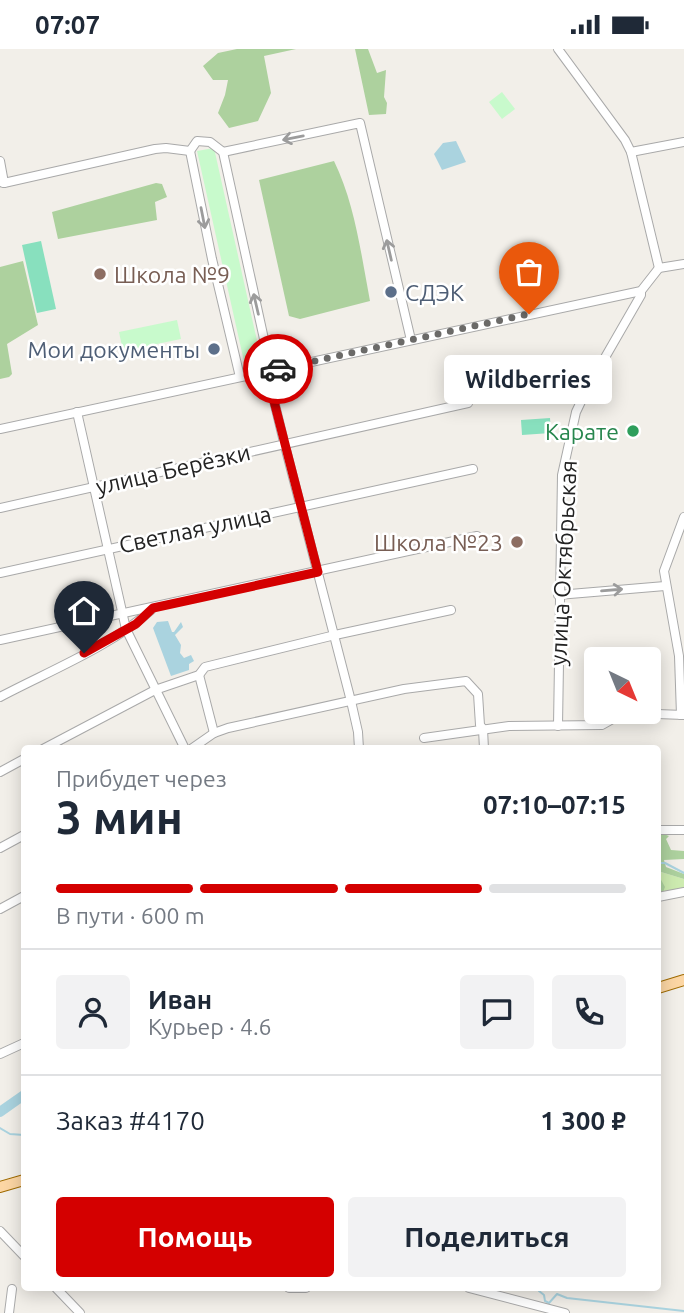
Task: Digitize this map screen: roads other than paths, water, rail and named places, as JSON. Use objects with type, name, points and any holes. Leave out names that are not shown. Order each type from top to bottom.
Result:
[{"type":"main road","points":[[661,987],[684,980]]},
{"type":"main road","points":[[0,1187],[21,1181]]},
{"type":"street","points":[[558,49],[631,152],[660,267],[684,264]]},
{"type":"street","points":[[223,152],[360,123],[411,340]]},
{"type":"street","points":[[190,151],[198,141],[210,142],[223,152],[284,442],[335,635],[359,745]]},
{"type":"street","points":[[631,152],[684,142]]},
{"type":"street","points":[[0,161],[2,182],[155,149],[190,151]]},
{"type":"street","points":[[190,151],[240,377]]},
{"type":"street","name":"улица Октябрьская","points":[[558,726],[562,475],[576,412],[587,387],[641,291],[660,267]]},
{"type":"street","points":[[0,429],[641,291]]},
{"type":"street","name":"улица Берёзки","points":[[0,508],[284,442],[468,403]]},
{"type":"street","points":[[77,412],[126,629],[183,745]]},
{"type":"street","name":"Светлая улица","points":[[0,573],[472,469]]},
{"type":"street","points":[[424,738],[483,729],[602,725],[630,713],[683,715],[679,656],[664,571],[684,517]]},
{"type":"street","points":[[0,640],[477,537]]},
{"type":"street","points":[[558,595],[665,586]]},
{"type":"street","points":[[0,697],[136,624],[153,608]]},
{"type":"street","points":[[50,745],[155,689],[199,675],[205,667],[451,610]]},
{"type":"street","points":[[674,629],[684,629]]},
{"type":"street","points":[[199,675],[214,733]]},
{"type":"street","points":[[197,745],[214,733],[228,728],[404,689],[466,681],[478,694],[484,745]]},
{"type":"street","points":[[0,772],[21,761]]},
{"type":"street","points":[[661,830],[684,830]]},
{"type":"street","points":[[0,848],[21,837]]},
{"type":"street","points":[[661,896],[684,892]]},
{"type":"street","points":[[0,909],[21,898]]},
{"type":"street","points":[[0,1054],[21,1044]]},
{"type":"street","points":[[0,1231],[21,1253]]},
{"type":"street","points":[[9,1313],[12,1289]]},
{"type":"street","points":[[59,1291],[80,1313]]},
{"type":"street","points":[[481,1291],[565,1313]]},
{"type":"water","points":[[456,141],[466,162],[442,170],[434,154],[443,143]]},
{"type":"water","points":[[168,621],[172,632],[181,622],[183,627],[175,635],[181,645],[180,653],[184,658],[191,655],[194,661],[189,664],[189,670],[171,676],[153,628],[157,622]]},
{"type":"waterway","points":[[661,863],[684,873]]},
{"type":"waterway","points":[[0,1112],[21,1097]]},
{"type":"waterway","points":[[0,1128],[10,1134],[21,1135]]},
{"type":"waterway","points":[[539,1291],[549,1303],[557,1294],[567,1298],[684,1311]]},
{"type":"place","name":"Школа №9","points":[[100,274]]},
{"type":"place","name":"СДЭК","points":[[391,292]]},
{"type":"place","name":"Wildberries","points":[[529,314]]},
{"type":"place","name":"Мои документы","points":[[214,349]]},
{"type":"place","name":"Карате","points":[[633,431]]},
{"type":"place","name":"Школа №23","points":[[517,542]]}]
